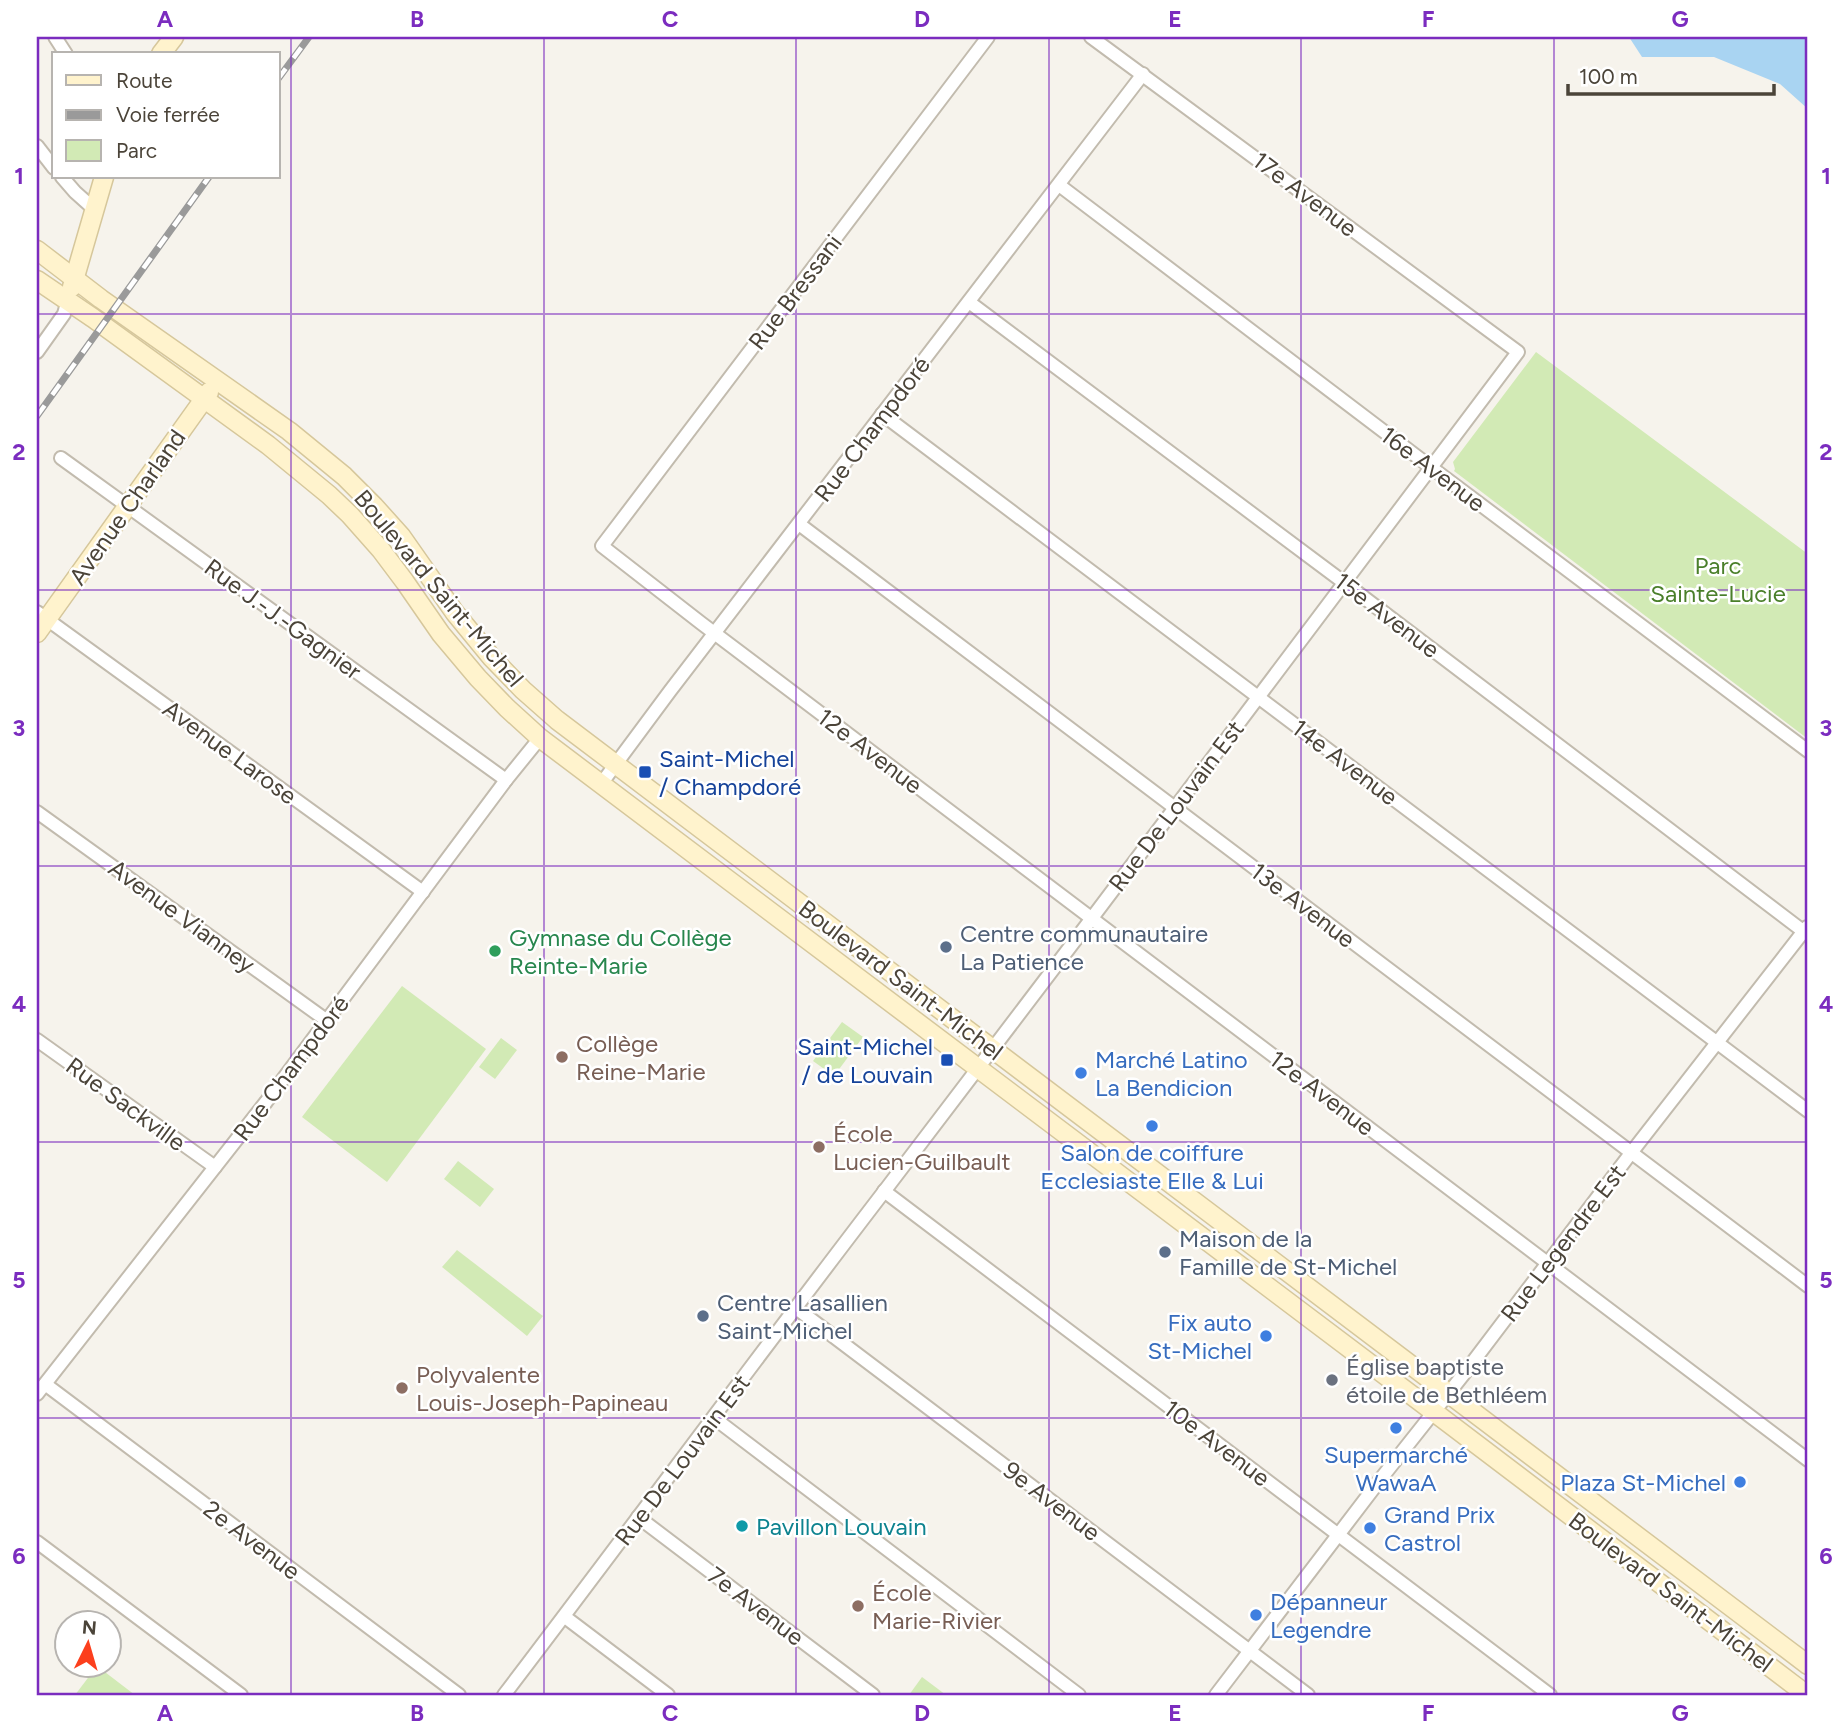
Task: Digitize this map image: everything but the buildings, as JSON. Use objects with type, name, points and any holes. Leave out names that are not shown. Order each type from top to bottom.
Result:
[{"type":"main road","points":[[163,52],[174,37]]},
{"type":"main road","points":[[68,300],[104,178]]},
{"type":"main road","name":"Boulevard Saint-Michel","points":[[37,250],[310,447],[354,485],[405,542],[470,631],[502,669],[551,715],[1808,1665]]},
{"type":"main road","name":"Boulevard Saint-Michel","points":[[37,280],[300,470],[350,515],[389,560],[458,655],[497,698],[540,738],[1807,1695]]},
{"type":"main road","name":"Avenue Charland","points":[[40,622],[218,381]]},
{"type":"street","points":[[55,37],[65,52]]},
{"type":"street","name":"Rue Bressani","points":[[602,547],[988,37]]},
{"type":"street","name":"17e Avenue","points":[[1091,37],[1518,352]]},
{"type":"street","name":"Rue Champdoré","points":[[601,784],[1143,74]]},
{"type":"street","points":[[37,146],[52,165]]},
{"type":"street","points":[[63,178],[94,209]]},
{"type":"street","name":"16e Avenue","points":[[1059,185],[1808,751]]},
{"type":"street","points":[[37,352],[64,314],[68,300]]},
{"type":"street","name":"15e Avenue","points":[[969,302],[1806,928]]},
{"type":"street","name":"Rue De Louvain Est","points":[[503,1695],[565,1617],[1518,352]]},
{"type":"street","name":"14e Avenue","points":[[882,414],[1808,1111]]},
{"type":"street","name":"Rue J.-J.-Gagnier","points":[[61,458],[506,780]]},
{"type":"street","name":"13e Avenue","points":[[799,524],[1808,1286]]},
{"type":"street","name":"12e Avenue","points":[[602,547],[1547,1264],[1807,1457]]},
{"type":"street","name":"Avenue Larose","points":[[40,622],[423,892]]},
{"type":"street","name":"Rue Champdoré","points":[[41,1389],[215,1167],[540,738]]},
{"type":"street","name":"Avenue Vianney","points":[[37,812],[327,1020]]},
{"type":"street","name":"Rue Legendre Est","points":[[1216,1695],[1806,928]]},
{"type":"street","name":"Rue Sackville","points":[[37,1040],[215,1167]]},
{"type":"street","name":"10e Avenue","points":[[884,1191],[1550,1695]]},
{"type":"street","name":"9e Avenue","points":[[796,1308],[1308,1695]]},
{"type":"street","name":"2e Avenue","points":[[41,1389],[459,1695]]},
{"type":"street","points":[[714,1418],[1079,1695]]},
{"type":"street","name":"7e Avenue","points":[[638,1517],[873,1695]]},
{"type":"street","points":[[37,1542],[241,1695]]},
{"type":"street","points":[[565,1617],[668,1695]]},
{"type":"green space","name":"Parc Sainte-Lucie","points":[[1536,352],[1808,554],[1808,739],[1454,471],[1453,462]]},
{"type":"green space","points":[[402,986],[486,1049],[387,1182],[302,1117]]},
{"type":"green space","points":[[842,1022],[863,1037],[834,1076],[813,1061]]},
{"type":"green space","points":[[501,1038],[517,1050],[495,1079],[479,1067]]},
{"type":"green space","points":[[458,1161],[494,1189],[480,1207],[444,1179]]},
{"type":"green space","points":[[457,1250],[543,1316],[527,1336],[442,1267]]},
{"type":"green space","points":[[922,1677],[946,1695],[909,1695]]},
{"type":"green space","points":[[86,1680],[115,1680],[135,1695],[75,1695]]},
{"type":"water","points":[[1629,37],[1808,37],[1808,109],[1780,84],[1714,57],[1642,57]]},
{"type":"railway","points":[[280,76],[309,37]]},
{"type":"railway","points":[[37,416],[208,178]]},
{"type":"place","name":"Saint-Michel / Champdoré","points":[[645,772]]},
{"type":"place","name":"Centre communautaire La Patience","points":[[946,947]]},
{"type":"place","name":"Gymnase du Collège Reinte-Marie","points":[[495,951]]},
{"type":"place","name":"Collège Reine-Marie","points":[[562,1057]]},
{"type":"place","name":"Saint-Michel / de Louvain","points":[[947,1060]]},
{"type":"place","name":"Marché Latino La Bendicion","points":[[1081,1073]]},
{"type":"place","name":"Salon de coiffure Ecclesiaste Elle & Lui","points":[[1152,1126]]},
{"type":"place","name":"École Lucien-Guilbault","points":[[819,1147]]},
{"type":"place","name":"Maison de la Famille de St-Michel","points":[[1165,1252]]},
{"type":"place","name":"Centre Lasallien Saint-Michel","points":[[703,1316]]},
{"type":"place","name":"Fix auto St-Michel","points":[[1266,1336]]},
{"type":"place","name":"Église baptiste étoile de Bethléem","points":[[1332,1380]]},
{"type":"place","name":"Polyvalente Louis-Joseph-Papineau","points":[[402,1388]]},
{"type":"place","name":"Supermarché WawaA","points":[[1396,1428]]},
{"type":"place","name":"Plaza St-Michel","points":[[1740,1482]]},
{"type":"place","name":"Pavillon Louvain","points":[[742,1526]]},
{"type":"place","name":"Grand Prix Castrol","points":[[1370,1528]]},
{"type":"place","name":"École Marie-Rivier","points":[[858,1606]]},
{"type":"place","name":"Dépanneur Legendre","points":[[1256,1615]]}]
